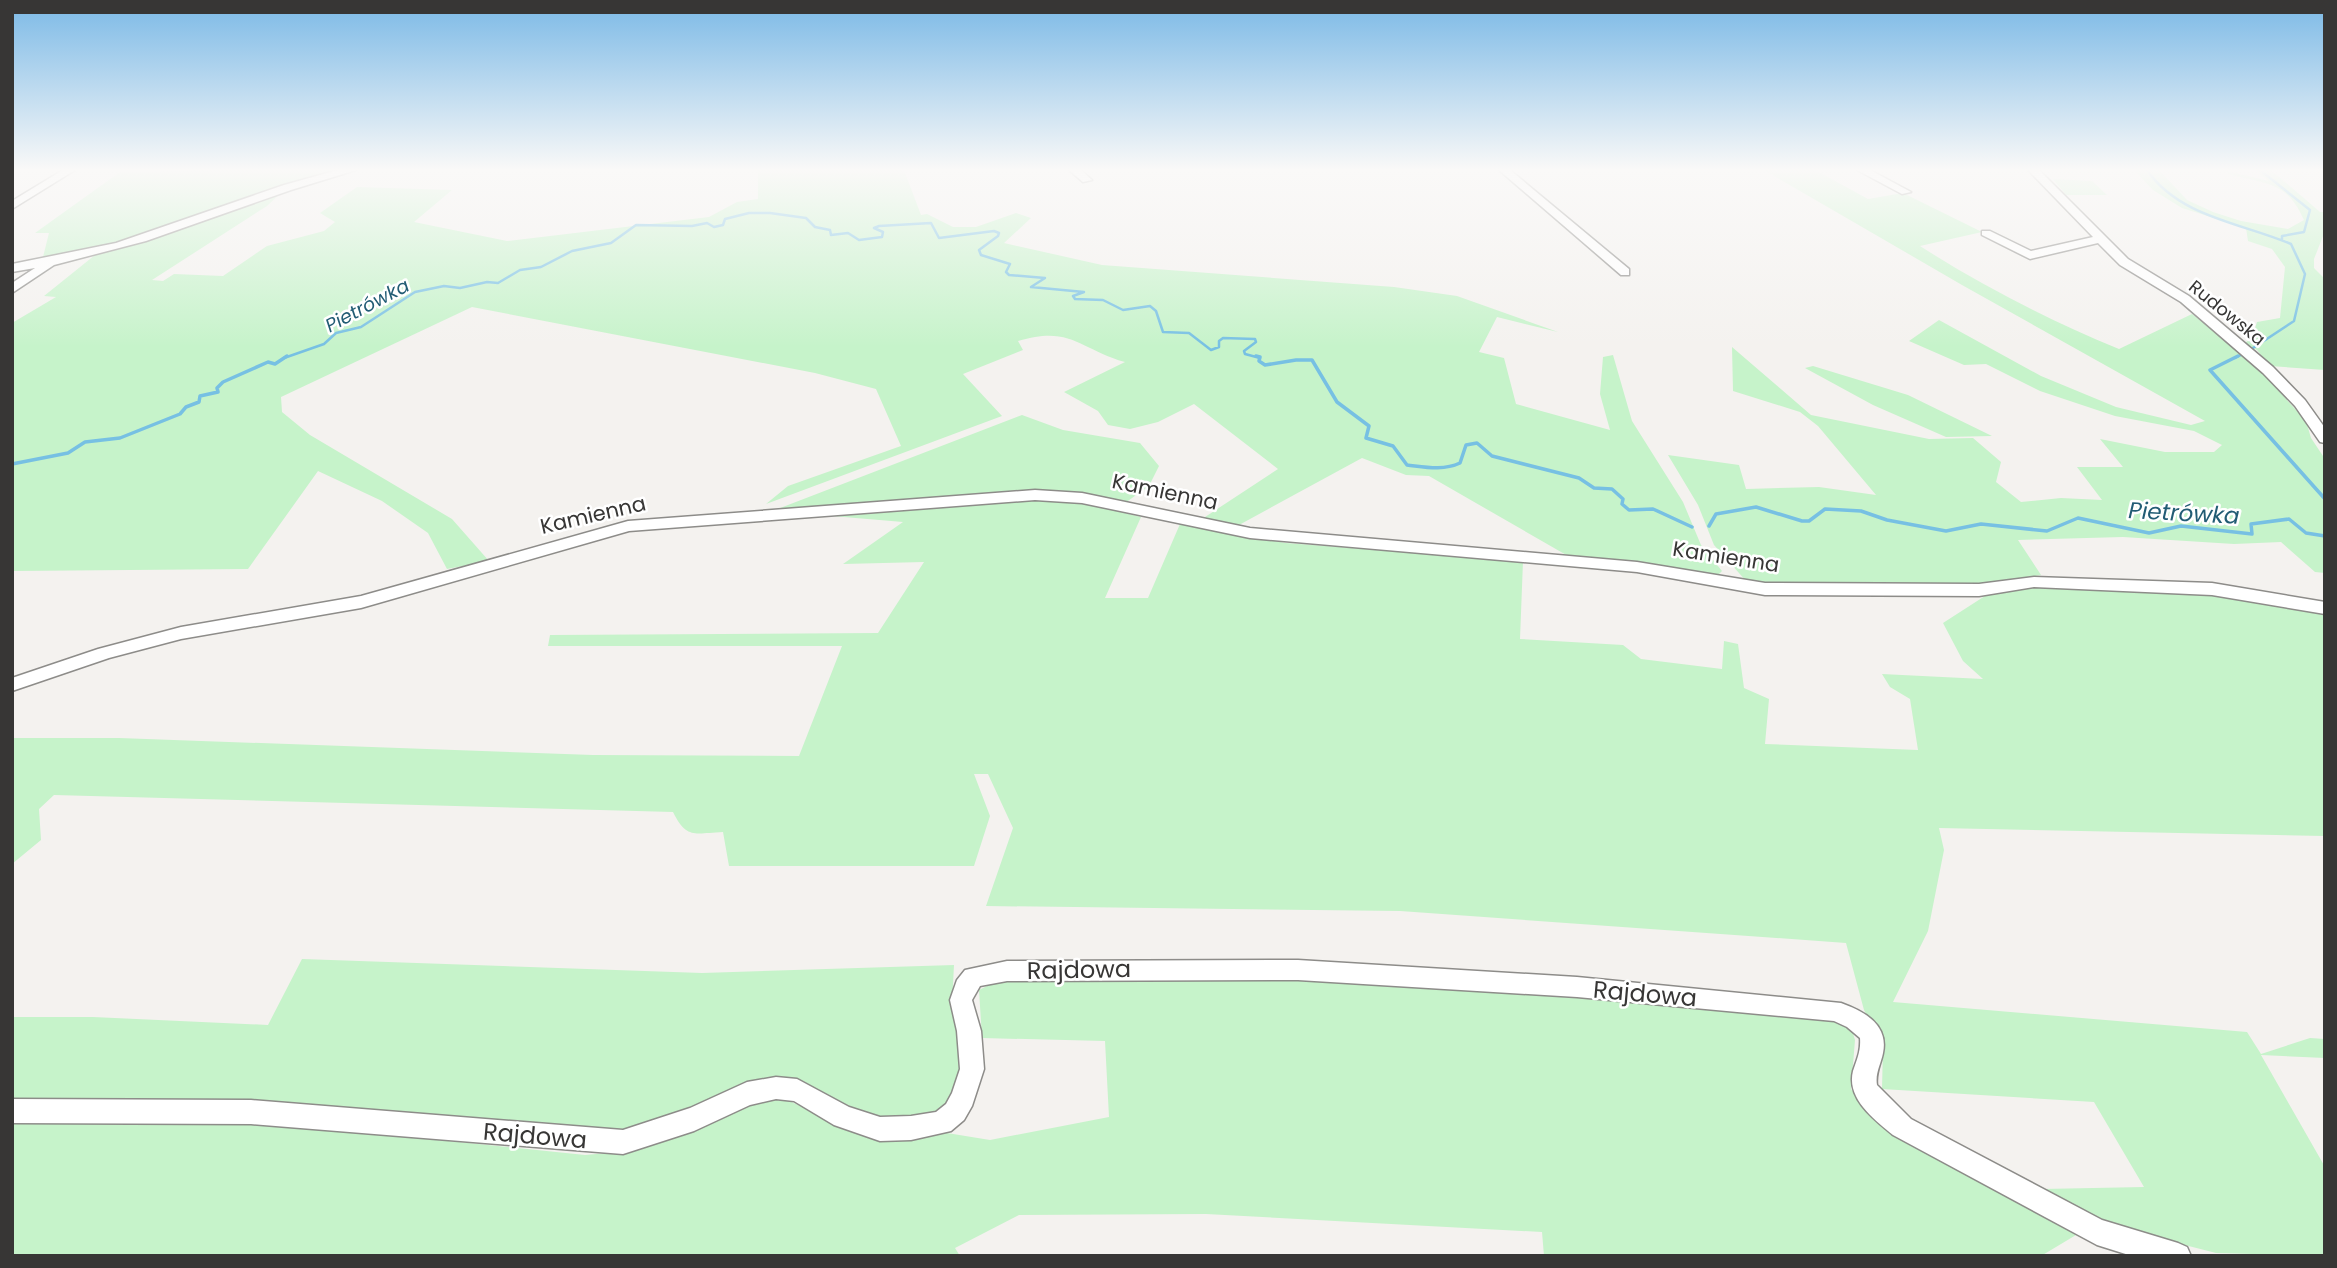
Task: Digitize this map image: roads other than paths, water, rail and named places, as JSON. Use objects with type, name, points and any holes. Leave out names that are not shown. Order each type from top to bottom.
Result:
[{"type":"street","points":[[12,268],[54,261],[171,229]]},
{"type":"street","points":[[1573,229],[1625,272]]},
{"type":"street","name":"Rudowska","points":[[2090,229],[2132,268],[2185,299],[2268,370],[2300,403],[2325,439]]},
{"type":"street","points":[[1986,233],[2032,256],[2100,239]]},
{"type":"street","points":[[12,289],[54,261]]},
{"type":"street","name":"Kamienna","points":[[12,685],[104,653],[181,633],[361,602],[628,526],[1035,495],[1082,498],[1250,533],[1637,567],[1765,589],[1979,590],[2034,582],[2212,589],[2325,608]]},
{"type":"street","name":"Rajdowa","points":[[12,1111],[251,1112],[622,1142],[694,1119],[747,1094],[776,1088],[797,1090],[843,1117],[880,1129],[911,1128],[942,1123],[955,1112],[963,1098],[972,1069],[969,1031],[961,1000],[965,987],[973,977],[1007,971],[1298,970],[1577,987],[1834,1011],[1854,1016],[1865,1026],[1872,1039],[1865,1086],[1879,1107],[1902,1127],[2097,1232],[2178,1256]]},
{"type":"waterway","name":"Pietrówka","points":[[284,358],[324,344],[336,333],[361,327],[415,292],[444,286],[460,288],[487,282],[498,283],[520,270],[541,267],[572,251],[611,243],[630,229]]},
{"type":"waterway","name":"Pietrówka","points":[[826,229],[830,230],[831,235],[848,233],[859,240],[882,237],[883,232],[877,229]]},
{"type":"waterway","name":"Pietrówka","points":[[934,229],[939,238],[994,231],[999,233],[998,236],[979,250],[981,255],[1010,264],[1006,272],[1009,275],[1045,278],[1031,287],[1084,292],[1073,296],[1075,299],[1103,300],[1123,310],[1150,306],[1156,311],[1163,332],[1189,333],[1211,350],[1219,347],[1219,341],[1223,338],[1255,339],[1256,342],[1244,351],[1245,354],[1260,358]]},
{"type":"waterway","points":[[2249,229],[2291,244],[2305,274],[2294,321],[2250,350]]},
{"type":"waterway","points":[[2282,240],[2282,236],[2304,232],[2305,229]]},
{"type":"waterway","points":[[2235,358],[2245,353]]},
{"type":"waterway","name":"Pietrówka","points":[[1256,356],[1260,358]]},
{"type":"waterway","points":[[2238,356],[2210,370],[2325,499]]},
{"type":"waterway","name":"Pietrówka","points":[[12,464],[68,453],[85,442],[120,438],[180,414],[186,407],[199,402],[200,396],[218,392],[217,388],[223,382],[268,362],[275,364],[284,358]]},
{"type":"waterway","name":"Pietrówka","points":[[1260,358],[1259,361],[1265,365],[1312,360],[1337,402],[1369,426],[1366,438],[1393,446],[1407,465],[1434,468],[1454,465],[1460,463],[1466,445],[1477,443],[1492,456],[1579,478],[1594,488],[1612,489],[1623,499],[1622,504],[1629,510],[1653,509],[1692,527]]},
{"type":"waterway","name":"Pietrówka","points":[[1709,526],[1716,514],[1756,507],[1802,521],[1809,521],[1825,509],[1861,511],[1887,520],[1946,531],[1981,524],[2047,531],[2078,518],[2149,533],[2181,526],[2252,534],[2251,524],[2289,519],[2306,533],[2325,536]]}]
